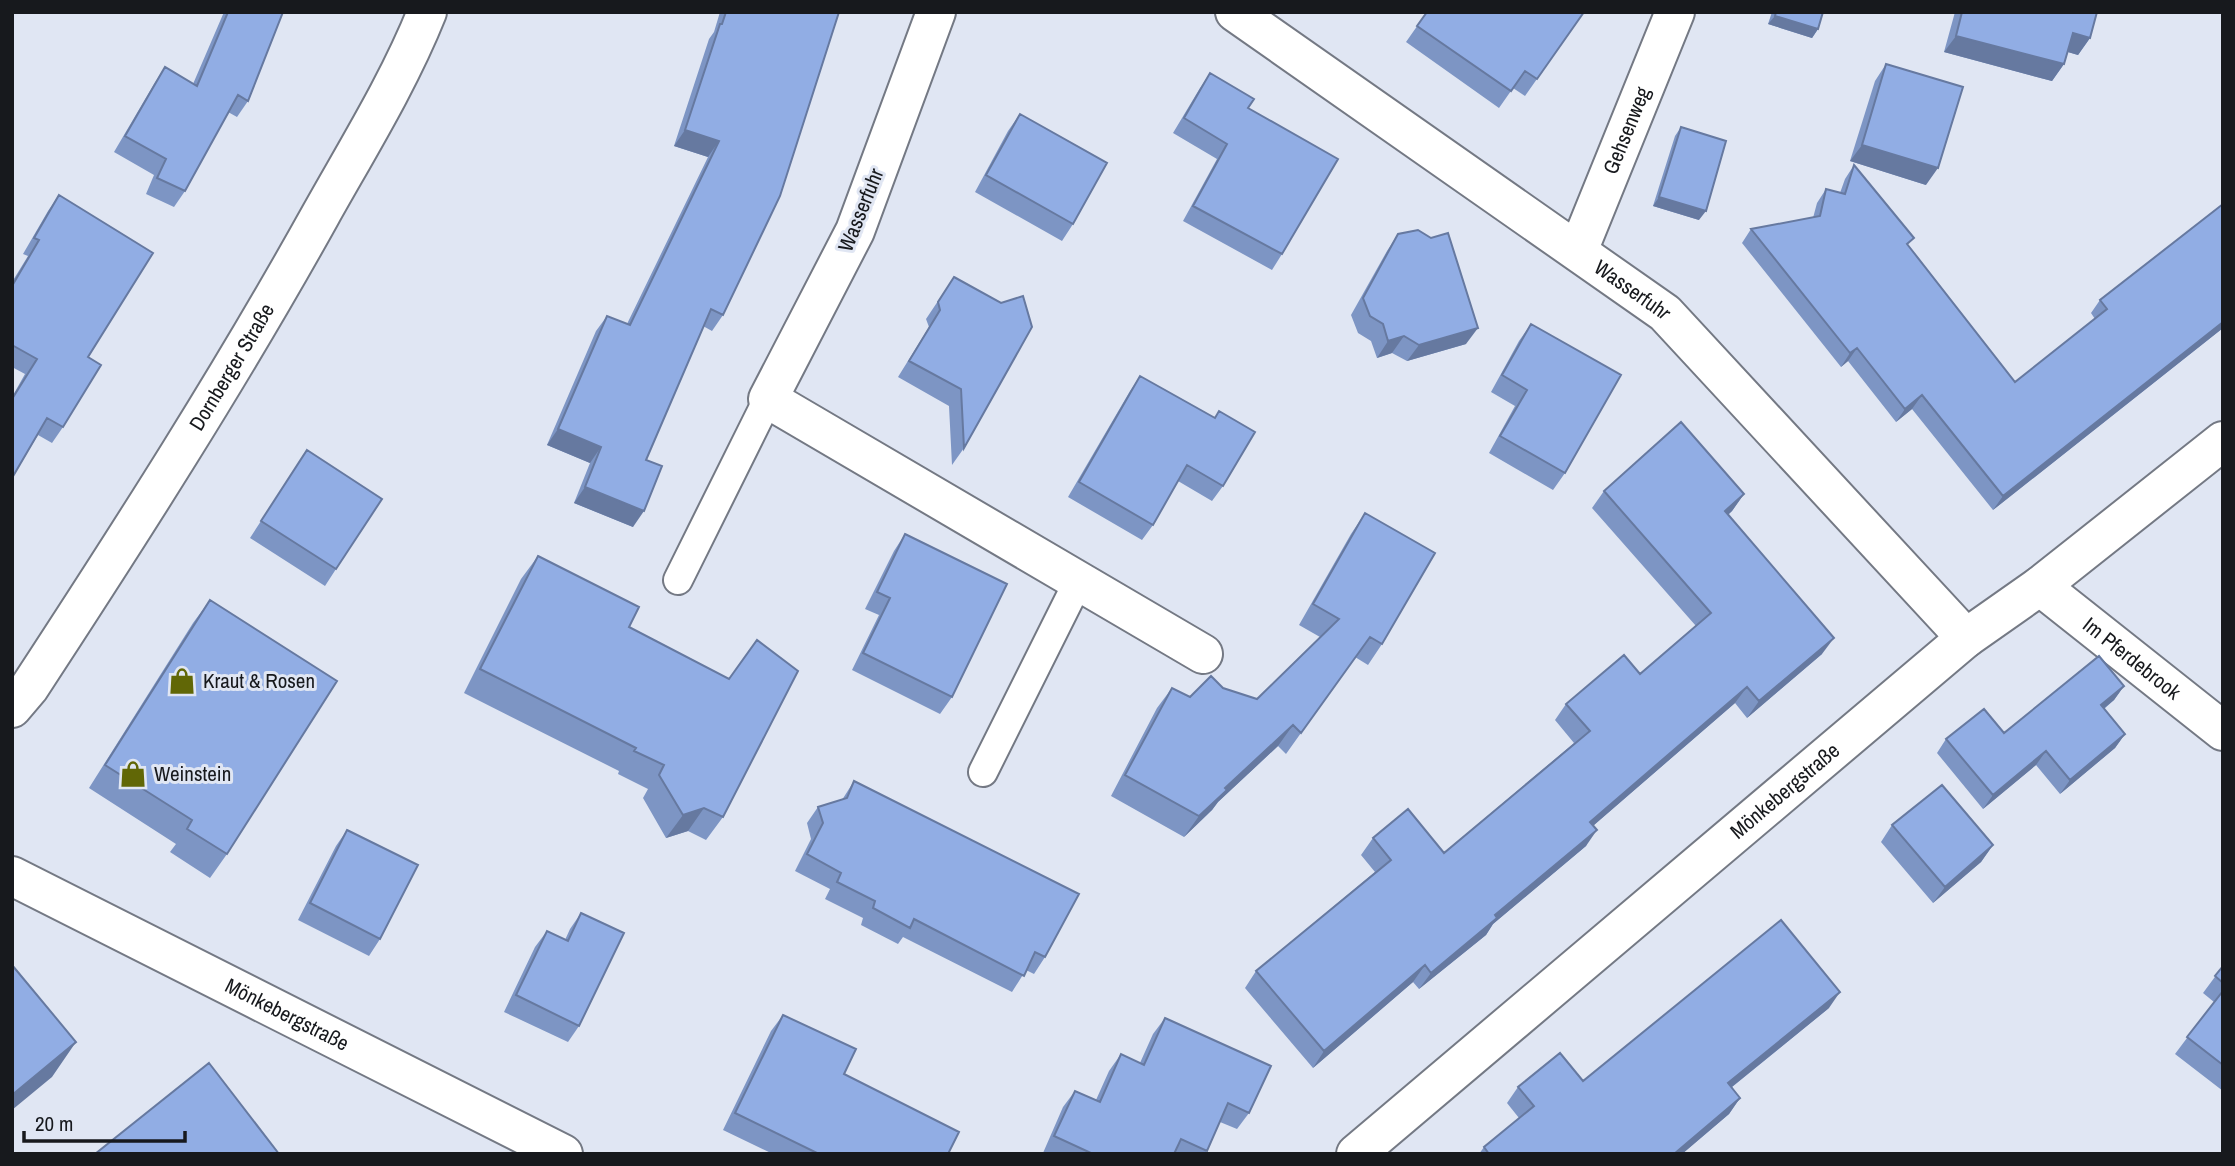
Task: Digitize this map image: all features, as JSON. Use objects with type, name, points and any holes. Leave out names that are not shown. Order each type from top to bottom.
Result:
[{"type":"street","name":"Dornberger Straße","points":[[12,708],[29,688],[144,511],[262,321],[372,124],[427,12]]},
{"type":"street","name":"Wasserfuhr","points":[[768,400],[855,230],[936,12]]},
{"type":"street","name":"Wasserfuhr","points":[[1235,12],[1665,313],[1966,638]]},
{"type":"street","name":"Gehsenweg","points":[[1578,251],[1675,12]]},
{"type":"street","points":[[768,400],[1203,654]]},
{"type":"street","name":"Mönkebergstraße","points":[[1356,1154],[1966,638],[2040,586],[2223,441]]},
{"type":"street","name":"Im Pferdebrook","points":[[2040,586],[2223,731]]},
{"type":"street","name":"Mönkebergstraße","points":[[12,877],[563,1154]]},
{"type":"lane","name":"Wasserfuhr","points":[[678,580],[768,400]]},
{"type":"lane","points":[[983,772],[1078,583]]},
{"type":"building","points":[[228,12],[283,12],[248,101],[238,95],[185,191],[157,178],[166,159],[125,136],[165,67],[197,86]]},
{"type":"building","points":[[726,12],[839,12],[780,196],[723,315],[711,309],[646,460],[662,466],[644,511],[585,487],[601,447],[558,429],[607,316],[630,325],[719,141],[685,130]]},
{"type":"building","points":[[1427,12],[1584,12],[1537,79],[1525,71],[1511,91],[1417,26]]},
{"type":"building","points":[[1776,12],[1823,12],[1818,29],[1775,16]]},
{"type":"building","points":[[1962,12],[2097,12],[2090,38],[2073,33],[2064,64],[1956,36]]},
{"type":"building","points":[[1886,64],[1963,87],[1938,168],[1862,145]]},
{"type":"building","points":[[1210,73],[1254,99],[1248,108],[1338,159],[1282,254],[1193,206],[1227,144],[1184,118]]},
{"type":"building","points":[[1020,114],[1107,163],[1073,224],[986,175]]},
{"type":"building","points":[[1681,127],[1726,141],[1706,211],[1659,197]]},
{"type":"building","points":[[1854,165],[1914,238],[1907,244],[2015,382],[2107,309],[2100,300],[2223,204],[2223,322],[2003,496],[1922,395],[1905,409],[1857,348],[1850,353],[1751,229],[1820,216],[1826,189],[1845,194]]},
{"type":"building","points":[[59,195],[153,253],[88,357],[101,365],[63,427],[47,418],[12,478],[12,399],[37,359],[12,345],[12,286],[39,240],[34,238]]},
{"type":"building","points":[[1418,230],[1431,238],[1448,233],[1478,328],[1419,345],[1404,336],[1388,341],[1383,324],[1370,316],[1363,298],[1398,234]]},
{"type":"building","points":[[954,277],[1001,303],[1023,296],[1032,327],[964,448],[961,389],[909,361],[940,310],[938,302]]},
{"type":"building","points":[[1531,324],[1621,375],[1565,473],[1500,436],[1527,390],[1502,375]]},
{"type":"building","points":[[1140,376],[1215,418],[1219,411],[1255,432],[1223,486],[1187,465],[1153,525],[1079,482]]},
{"type":"building","points":[[1681,422],[1744,494],[1725,511],[1834,638],[1759,701],[1747,687],[1590,822],[1597,830],[1495,915],[1497,918],[1431,973],[1425,965],[1324,1051],[1256,971],[1391,860],[1373,838],[1408,809],[1444,853],[1590,731],[1566,704],[1624,655],[1640,674],[1711,613],[1604,491]]},
{"type":"building","points":[[307,450],[382,499],[336,569],[261,521]]},
{"type":"building","points":[[1365,513],[1435,553],[1382,644],[1370,637],[1301,733],[1293,725],[1199,816],[1125,775],[1172,688],[1190,697],[1211,676],[1223,688],[1257,699],[1339,619],[1313,604]]},
{"type":"building","points":[[905,534],[1007,584],[952,697],[863,653],[890,598],[877,592]]},
{"type":"building","points":[[538,556],[639,607],[629,627],[729,679],[757,640],[798,671],[723,817],[704,808],[683,815],[659,775],[664,765],[634,751],[636,748],[480,669]]},
{"type":"building","points":[[210,600],[337,681],[227,854],[187,829],[192,820],[105,765]]},
{"type":"building","points":[[2099,656],[2124,686],[2101,705],[2125,734],[2070,780],[2046,751],[1993,795],[1946,739],[1984,709],[2004,733]]},
{"type":"building","points":[[854,781],[1079,894],[1045,957],[1035,952],[1024,976],[914,919],[910,928],[873,908],[875,901],[837,882],[841,873],[807,854],[823,823],[818,807],[847,798]]},
{"type":"building","points":[[1942,785],[1993,845],[1945,887],[1892,825]]},
{"type":"building","points":[[347,830],[418,865],[380,939],[310,903]]},
{"type":"building","points":[[581,913],[624,933],[579,1026],[516,995],[547,931],[568,941]]},
{"type":"building","points":[[1781,920],[1840,992],[1728,1083],[1740,1098],[1674,1154],[1489,1154],[1484,1147],[1534,1106],[1518,1087],[1560,1053],[1583,1081]]},
{"type":"building","points":[[12,965],[76,1042],[12,1095]]},
{"type":"building","points":[[2223,966],[2223,983],[2215,976]]},
{"type":"building","points":[[2223,991],[2223,1065],[2187,1037]]},
{"type":"building","points":[[783,1015],[856,1049],[844,1074],[959,1132],[948,1154],[819,1154],[735,1113]]},
{"type":"building","points":[[1165,1018],[1271,1066],[1249,1113],[1228,1103],[1207,1151],[1181,1139],[1174,1154],[1093,1154],[1054,1136],[1075,1091],[1100,1102],[1121,1054],[1144,1065]]},
{"type":"building","points":[[209,1063],[279,1154],[95,1154]]},
{"type":"place","name":"Kraut & Rosen","points":[[182,681]]},
{"type":"place","name":"Weinstein","points":[[133,774]]}]
